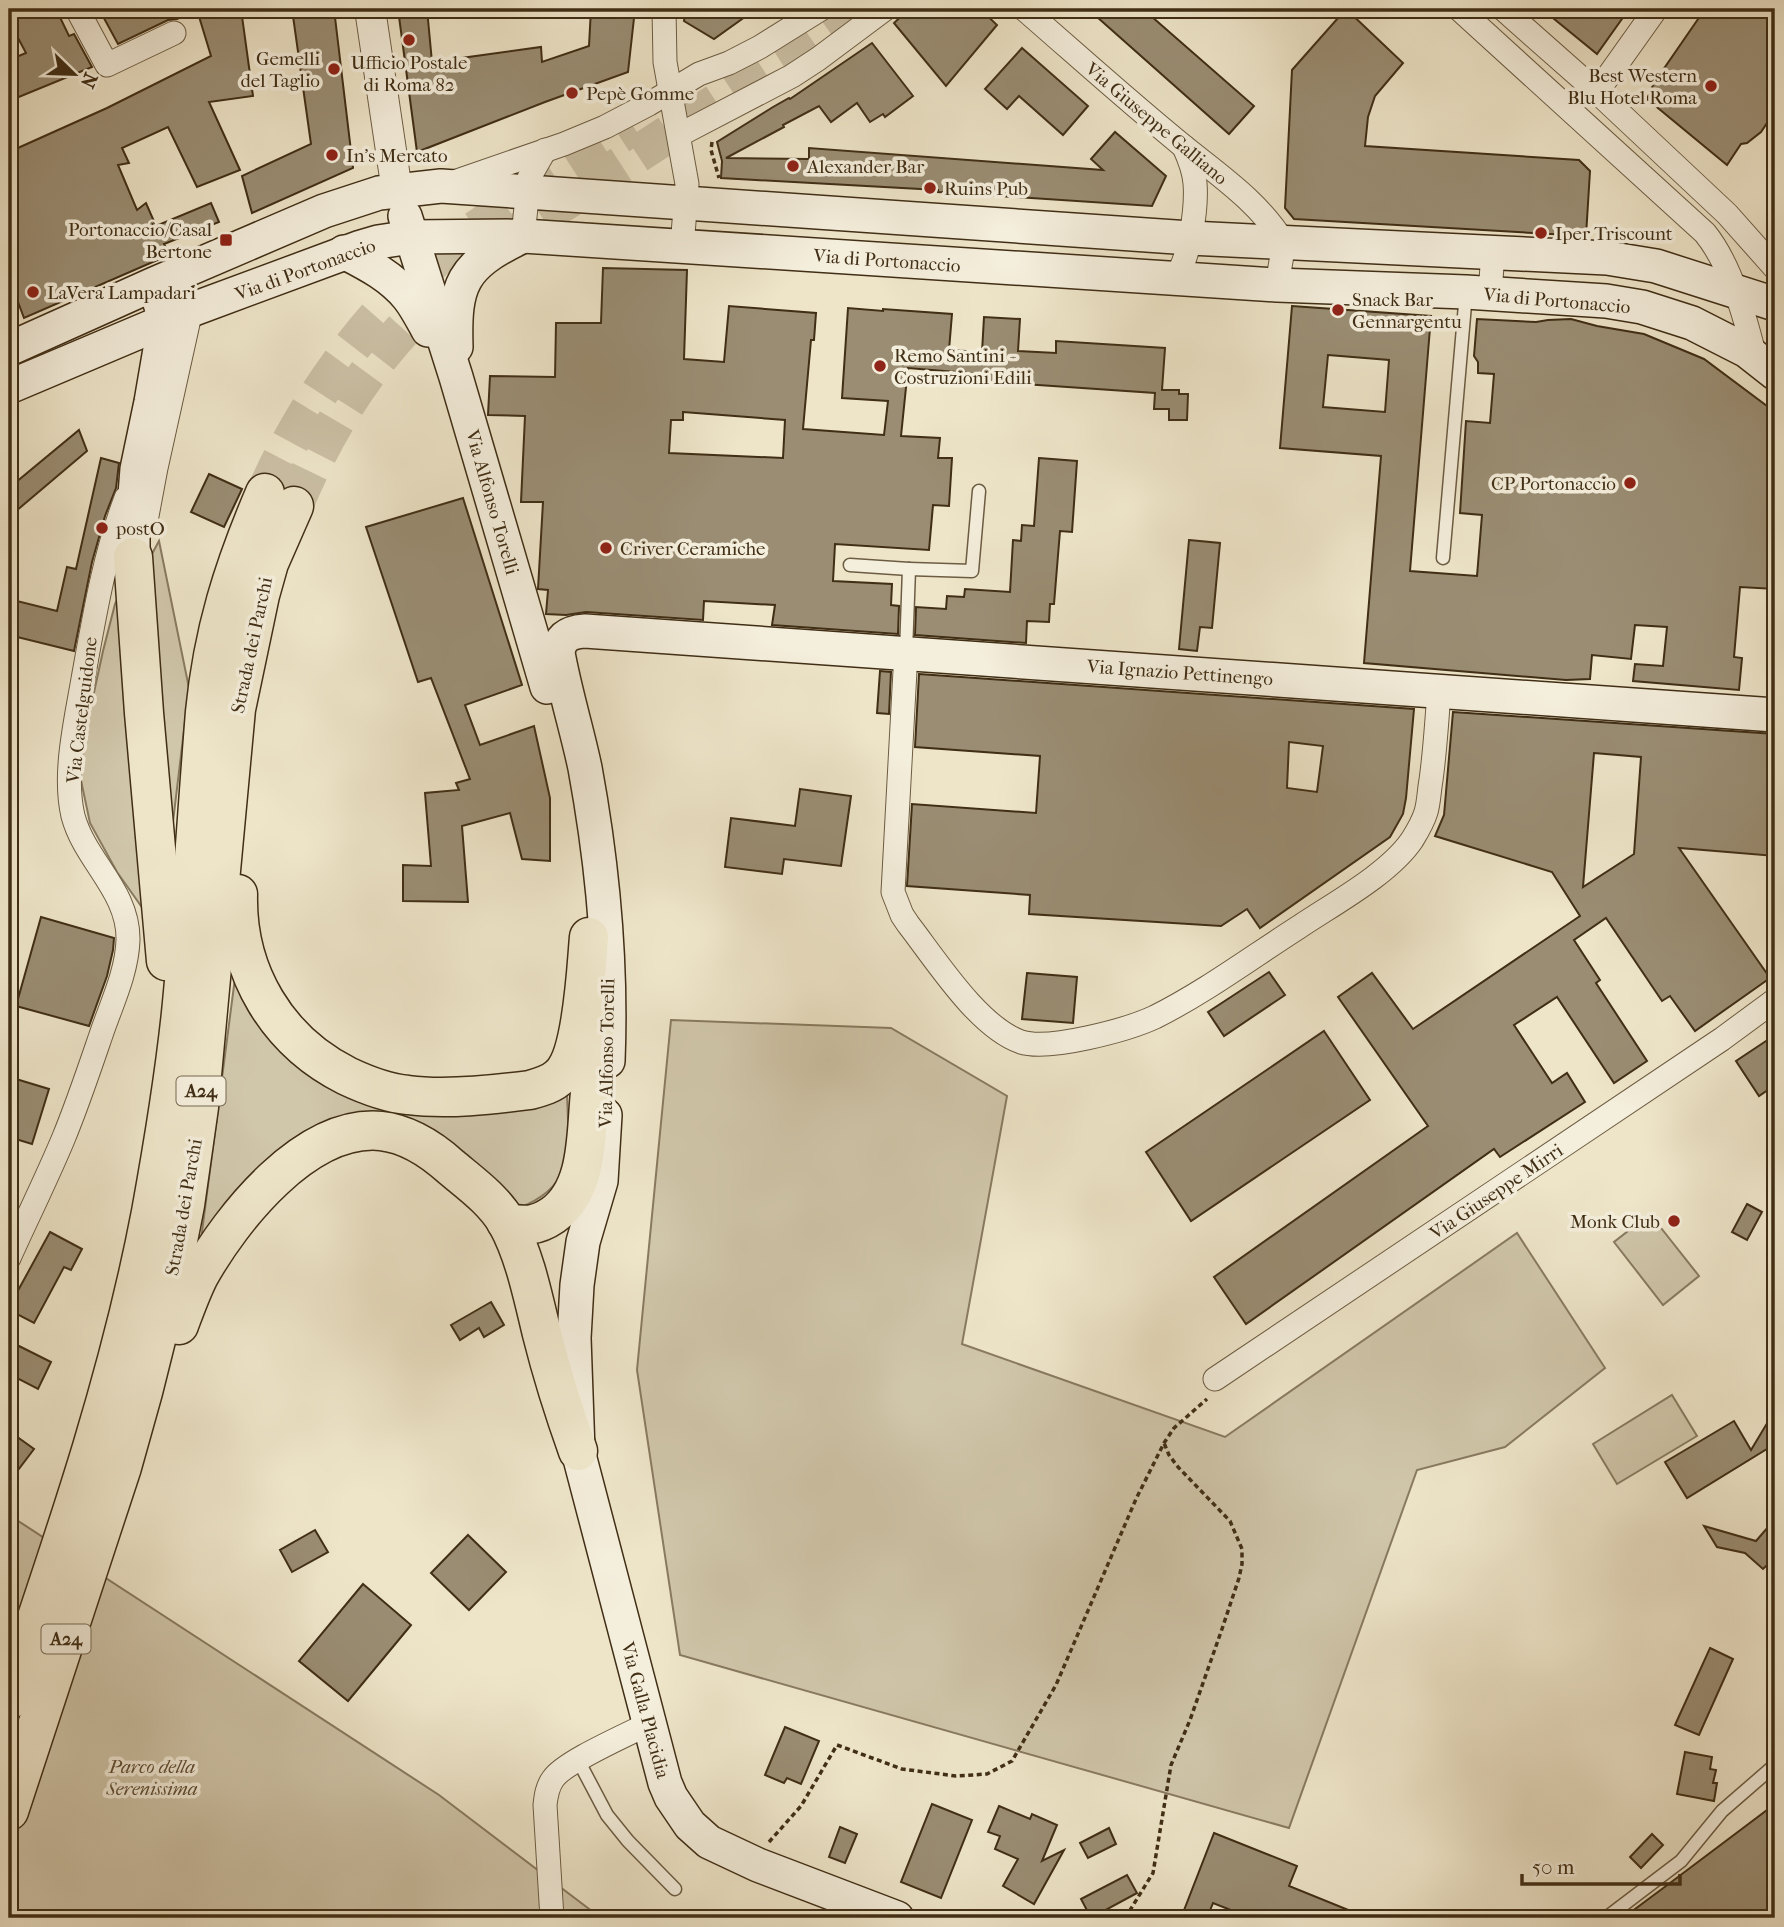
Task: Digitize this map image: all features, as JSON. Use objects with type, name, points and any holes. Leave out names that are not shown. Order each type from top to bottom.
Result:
[{"type":"highway","name":"Strada dei Parchi","points":[[9,1700],[80,1490],[112,1380],[150,1214],[181,1014],[209,675],[226,595],[245,539],[279,499],[270,563],[260,595],[236,709],[222,842],[207,1038],[191,1170],[162,1319],[122,1467],[9,1811]]},
{"type":"highway","points":[[133,557],[169,1004],[176,1046]]},
{"type":"highway","points":[[236,709],[239,815],[237,903],[242,947],[262,997],[280,1023],[303,1047],[326,1065],[379,1089],[406,1095],[511,1092],[530,1090],[553,1082],[567,1068],[573,1057],[589,937]]},
{"type":"highway","points":[[506,1222],[527,1226],[537,1224],[557,1212],[572,1192],[582,1164],[594,1041],[594,992],[589,937]]},
{"type":"highway","points":[[122,1467],[193,1288],[218,1246],[249,1205],[287,1168],[312,1149],[338,1136],[380,1131],[405,1137],[428,1149],[488,1199],[506,1222],[526,1276],[556,1387],[578,1451]]},
{"type":"main road","points":[[10,347],[324,211],[360,198],[441,186],[1190,238],[1625,260],[1656,266],[1775,304]]},
{"type":"main road","name":"Via Alfonso Torelli","points":[[397,191],[456,377],[551,701],[569,781],[583,869],[589,937]]},
{"type":"main road","points":[[456,377],[457,304],[463,283],[475,265],[523,236]]},
{"type":"main road","name":"Via di Portonaccio","points":[[17,383],[178,315],[344,252],[378,242],[411,237],[523,236],[1277,285],[1606,301],[1642,307],[1692,323],[1765,365]]},
{"type":"main road","points":[[344,252],[377,270],[406,294],[456,377]]},
{"type":"main road","points":[[133,557],[136,469],[151,402],[178,315],[154,284]]},
{"type":"main road","name":"Via Ignazio Pettinengo","points":[[521,595],[544,615],[585,631],[1775,715]]},
{"type":"main road","name":"Via Alfonso Torelli","points":[[578,1451],[575,1381],[577,1285],[583,1242],[602,1171],[608,1051],[608,977],[602,868],[581,751],[558,657],[560,644],[565,636],[572,632],[585,631]]},
{"type":"main road","name":"Via Galla Placidia","points":[[578,1451],[648,1724],[665,1783],[681,1813],[709,1842],[750,1862],[897,1918]]},
{"type":"street","points":[[76,9],[107,65],[174,33]]},
{"type":"street","points":[[370,9],[397,191]]},
{"type":"street","points":[[664,9],[664,50],[669,92],[685,170],[687,202],[682,247]]},
{"type":"street","points":[[441,186],[605,127],[699,74],[760,47],[821,9]]},
{"type":"street","points":[[679,135],[799,71],[885,9]]},
{"type":"street","name":"Via Giuseppe Galliano","points":[[1024,9],[1254,205],[1284,243]]},
{"type":"street","points":[[1459,9],[1697,225],[1717,250],[1765,365]]},
{"type":"street","points":[[1503,9],[1597,92],[1727,215],[1775,268]]},
{"type":"street","points":[[1597,92],[1656,9]]},
{"type":"street","points":[[1175,278],[1182,268],[1190,238],[1195,183],[1184,147]]},
{"type":"street","points":[[523,236],[529,178],[545,150]]},
{"type":"street","points":[[1277,285],[1284,243]]},
{"type":"street","points":[[1478,293],[1493,252]]},
{"type":"street","points":[[96,605],[133,557],[148,514],[178,315]]},
{"type":"street","points":[[10,347],[17,383]]},
{"type":"street","name":"Via Castelguidone","points":[[9,1258],[71,1121],[115,996],[126,956],[128,932],[122,908],[82,839],[72,812],[70,791],[74,736],[96,605],[116,528],[136,469]]},
{"type":"street","points":[[906,652],[893,892],[908,924],[982,1017],[1010,1037],[1036,1045],[1111,1031],[1155,1017],[1244,962],[1391,863],[1411,841],[1426,814],[1440,691]]},
{"type":"street","name":"Via Giuseppe Mirri","points":[[1215,1379],[1722,1039],[1775,1000]]},
{"type":"street","points":[[552,1918],[545,1805],[551,1781],[558,1772],[578,1760],[648,1724]]},
{"type":"lane","points":[[1443,558],[1478,293]]},
{"type":"lane","points":[[850,565],[972,571],[979,491]]},
{"type":"lane","points":[[906,652],[909,569]]},
{"type":"lane","points":[[578,1760],[607,1815],[628,1841],[675,1889]]},
{"type":"lane","points":[[1606,1918],[1681,1861],[1722,1811],[1775,1765]]},
{"type":"path","points":[[713,133],[711,150],[720,182]]},
{"type":"path","points":[[750,1862],[801,1806],[837,1745],[902,1769],[956,1776],[987,1774],[1012,1761],[1056,1685],[1136,1499],[1164,1443],[1174,1428],[1213,1395],[1215,1379]]},
{"type":"path","points":[[1129,1918],[1126,1915],[1153,1873],[1171,1765],[1213,1655],[1242,1564],[1242,1549],[1230,1521],[1173,1461],[1164,1443]]},
{"type":"green space","points":[[159,541],[189,688],[170,847],[146,565]]},
{"type":"green space","points":[[124,585],[146,913],[117,872],[90,823],[79,771],[103,651],[115,604]]},
{"type":"green space","points":[[235,978],[310,1072],[567,1092],[568,1146],[561,1175],[552,1188],[538,1199],[519,1208],[373,1118],[200,1247]]},
{"type":"green space","points":[[671,1020],[891,1028],[1007,1096],[962,1344],[1225,1437],[1517,1233],[1605,1368],[1505,1447],[1417,1470],[1289,1828],[680,1655],[637,1370]]},
{"type":"green space","points":[[1650,1214],[1699,1276],[1663,1305],[1614,1242]]},
{"type":"green space","points":[[1672,1395],[1697,1436],[1617,1484],[1593,1444]]},
{"type":"green space","name":"Parco della Serenissima","points":[[9,1515],[439,1795],[601,1918],[9,1918]]},
{"type":"building","points":[[9,9],[56,9],[69,36],[74,34],[92,67],[9,101],[9,60],[26,53],[9,21]]},
{"type":"building","points":[[99,9],[241,9],[253,96],[209,102],[240,170],[197,187],[168,127],[122,148],[129,163],[118,165],[137,210],[146,203],[156,226],[211,203],[219,222],[164,244],[169,255],[24,318],[9,278],[9,152],[107,108],[211,56],[197,10],[168,20],[118,44]]},
{"type":"building","points":[[292,9],[334,9],[353,168],[252,213],[242,176],[311,144]]},
{"type":"building","points":[[398,9],[427,9],[432,62],[541,47],[542,62],[589,46],[591,9],[635,9],[628,72],[417,152]]},
{"type":"building","points":[[686,9],[756,9],[714,39],[684,21]]},
{"type":"building","points":[[909,9],[980,9],[997,25],[946,86],[894,23]]},
{"type":"building","points":[[1088,9],[1143,9],[1254,106],[1229,134]]},
{"type":"building","points":[[1346,9],[1403,63],[1375,96],[1368,117],[1365,146],[1579,160],[1590,171],[1586,236],[1294,219],[1285,208],[1292,70]]},
{"type":"building","points":[[1559,9],[1629,9],[1597,54],[1553,18]]},
{"type":"building","name":"Best Western Blu Hotel Roma","points":[[1705,9],[1775,9],[1775,77],[1767,89],[1775,95],[1775,111],[1761,132],[1747,143],[1741,144],[1727,165],[1647,99],[1654,83]]},
{"type":"building","points":[[872,43],[913,96],[885,117],[883,114],[870,122],[857,103],[831,122],[819,106],[726,158],[809,159],[809,148],[1103,170],[1091,159],[1115,132],[1166,176],[1152,206],[721,178],[722,161],[717,142],[790,99]]},
{"type":"building","points":[[1022,48],[1088,106],[1063,135],[1019,96],[1007,109],[985,89]]},
{"type":"building","points":[[603,268],[687,270],[684,359],[724,362],[729,306],[816,313],[803,429],[884,435],[888,401],[842,398],[848,308],[952,314],[949,350],[982,352],[984,317],[1020,319],[1018,351],[1056,353],[1056,341],[1165,348],[1162,390],[1179,390],[1179,394],[1188,394],[1187,420],[1169,420],[1169,409],[1154,409],[1155,393],[980,381],[980,374],[908,368],[901,436],[940,438],[938,458],[952,458],[949,506],[933,505],[929,550],[835,544],[833,581],[892,584],[891,605],[899,606],[898,634],[772,625],[775,605],[704,601],[703,620],[586,612],[546,614],[548,590],[538,589],[543,502],[521,502],[525,416],[488,415],[490,376],[555,377],[556,323],[601,323]],"holes":[[[683,412],[785,420],[783,458],[669,453],[671,420],[683,420]]]},
{"type":"building","name":"CP Portonaccio","points":[[1292,306],[1431,316],[1410,571],[1477,576],[1482,515],[1460,513],[1466,421],[1490,423],[1494,374],[1478,373],[1478,362],[1474,356],[1477,319],[1536,322],[1571,319],[1644,334],[1704,359],[1775,412],[1775,589],[1740,587],[1734,657],[1742,658],[1739,690],[1633,681],[1635,664],[1663,666],[1667,627],[1635,625],[1631,659],[1592,655],[1590,679],[1566,680],[1364,663],[1381,456],[1280,448]],"holes":[[[1328,355],[1389,360],[1385,412],[1323,407]]]},
{"type":"building","points":[[79,430],[87,451],[9,517],[9,488]]},
{"type":"building","points":[[101,458],[119,463],[116,488],[92,562],[74,651],[9,635],[9,599],[57,611],[67,567],[76,569]]},
{"type":"building","points":[[1039,458],[1077,461],[1072,532],[1060,531],[1054,604],[1050,604],[1049,622],[1027,621],[1026,643],[915,635],[916,607],[946,609],[947,596],[964,597],[965,589],[1010,592],[1013,540],[1021,541],[1022,525],[1034,526]]},
{"type":"building","points":[[209,474],[242,489],[224,527],[191,512]]},
{"type":"building","points":[[463,498],[522,685],[465,705],[480,745],[534,726],[550,798],[550,861],[522,859],[510,813],[462,826],[468,902],[403,901],[403,865],[431,866],[425,793],[459,790],[456,783],[470,779],[431,678],[418,682],[366,527]]},
{"type":"building","points":[[1189,540],[1220,543],[1212,628],[1200,627],[1197,651],[1179,649]]},
{"type":"building","points":[[880,671],[891,672],[889,714],[877,713]]},
{"type":"building","points":[[919,674],[1414,709],[1403,814],[1390,837],[1260,928],[1247,909],[1221,926],[1029,914],[1030,895],[907,886],[912,804],[1036,813],[1040,756],[915,747]],"holes":[[[1289,742],[1323,746],[1317,792],[1287,788]]]},
{"type":"building","points":[[1453,712],[1775,734],[1775,856],[1679,848],[1770,978],[1695,1031],[1670,996],[1662,1001],[1606,918],[1574,940],[1600,980],[1596,983],[1647,1061],[1614,1083],[1557,997],[1514,1025],[1552,1083],[1567,1073],[1585,1102],[1500,1157],[1494,1149],[1246,1324],[1214,1277],[1428,1126],[1338,997],[1372,973],[1413,1029],[1580,916],[1552,872],[1435,836],[1444,815]],"holes":[[[1594,753],[1641,757],[1634,854],[1583,887]]]},
{"type":"building","points":[[800,789],[851,796],[841,866],[784,859],[782,874],[725,867],[731,818],[795,826]]},
{"type":"building","points":[[41,917],[114,938],[107,976],[89,1026],[16,1006]]},
{"type":"building","points":[[1269,972],[1285,995],[1224,1036],[1208,1012]]},
{"type":"building","points":[[1027,973],[1077,977],[1073,1023],[1022,1019]]},
{"type":"building","points":[[1324,1031],[1370,1100],[1191,1221],[1146,1152]]},
{"type":"building","points":[[1775,1035],[1775,1085],[1759,1096],[1736,1061]]},
{"type":"building","points":[[16,1079],[49,1089],[32,1144],[9,1137],[9,1101]]},
{"type":"building","points":[[1747,1204],[1762,1212],[1747,1240],[1732,1232]]},
{"type":"building","points":[[50,1232],[82,1249],[71,1270],[64,1267],[34,1323],[9,1310],[9,1307]]},
{"type":"building","points":[[491,1302],[504,1325],[484,1337],[479,1328],[460,1340],[451,1325]]},
{"type":"building","points":[[19,1346],[51,1362],[38,1389],[9,1374],[9,1367]]},
{"type":"building","points":[[1775,1410],[1775,1444],[1687,1498],[1665,1462],[1734,1421],[1751,1450]]},
{"type":"building","points":[[9,1431],[34,1449],[9,1482]]},
{"type":"building","points":[[1775,1519],[1775,1572],[1767,1565],[1763,1569],[1745,1553],[1717,1547],[1704,1526],[1756,1541]]},
{"type":"building","points":[[315,1530],[328,1552],[292,1572],[280,1550]]},
{"type":"building","points":[[468,1535],[506,1572],[469,1610],[431,1573]]},
{"type":"building","points":[[363,1584],[411,1625],[348,1701],[299,1661]]},
{"type":"building","points":[[1710,1648],[1733,1659],[1699,1735],[1675,1725]]},
{"type":"building","points":[[785,1727],[819,1741],[801,1784],[787,1778],[784,1783],[765,1775]]},
{"type":"building","points":[[1685,1752],[1712,1757],[1710,1769],[1716,1770],[1713,1783],[1717,1783],[1714,1801],[1677,1794]]},
{"type":"building","points":[[932,1804],[972,1820],[941,1898],[901,1882]]},
{"type":"building","points":[[1775,1804],[1775,1918],[1623,1918],[1670,1883]]},
{"type":"building","points":[[999,1806],[1030,1819],[1032,1814],[1057,1825],[1042,1861],[1064,1850],[1034,1904],[1003,1886],[1018,1859],[995,1849],[1000,1836],[988,1832]]},
{"type":"building","points":[[840,1827],[857,1834],[845,1863],[829,1857]]},
{"type":"building","points":[[1109,1828],[1116,1844],[1088,1858],[1080,1843]]},
{"type":"building","points":[[1214,1833],[1297,1866],[1289,1886],[1368,1918],[1251,1918],[1213,1903],[1207,1918],[1181,1918]]},
{"type":"building","points":[[1652,1834],[1663,1845],[1641,1868],[1630,1857]]},
{"type":"building","points":[[1127,1875],[1137,1893],[1091,1918],[1081,1899]]},
{"type":"tunnel","points":[[494,248],[855,9]]},
{"type":"tunnel","points":[[265,493],[297,431],[335,370],[380,313],[404,288],[470,233],[633,126]]},
{"type":"tunnel","points":[[294,506],[323,445],[357,388],[397,336],[445,288]]},
{"type":"place","name":"Ufficio Postale di Roma 82","points":[[409,40]]},
{"type":"place","name":"Gemelli del Taglio","points":[[334,69]]},
{"type":"place","name":"Best Western Blu Hotel Roma","points":[[1711,86]]},
{"type":"place","name":"Pepè Gomme","points":[[572,93]]},
{"type":"place","name":"In's Mercato","points":[[332,155]]},
{"type":"place","name":"Alexander Bar","points":[[793,166]]},
{"type":"place","name":"Ruins Pub","points":[[930,188]]},
{"type":"place","name":"Iper Triscount","points":[[1541,233]]},
{"type":"place","name":"Portonaccio/Casal Bertone","points":[[226,240]]},
{"type":"place","name":"LaVera Lampadari","points":[[33,292]]},
{"type":"place","name":"Snack Bar Gennargentu","points":[[1338,310]]},
{"type":"place","name":"Remo Santini - Costruzioni Edili","points":[[880,366]]},
{"type":"place","name":"CP Portonaccio","points":[[1630,483]]},
{"type":"place","name":"postO","points":[[102,528]]},
{"type":"place","name":"Criver Ceramiche","points":[[606,548]]},
{"type":"place","name":"Monk Club","points":[[1674,1221]]}]
